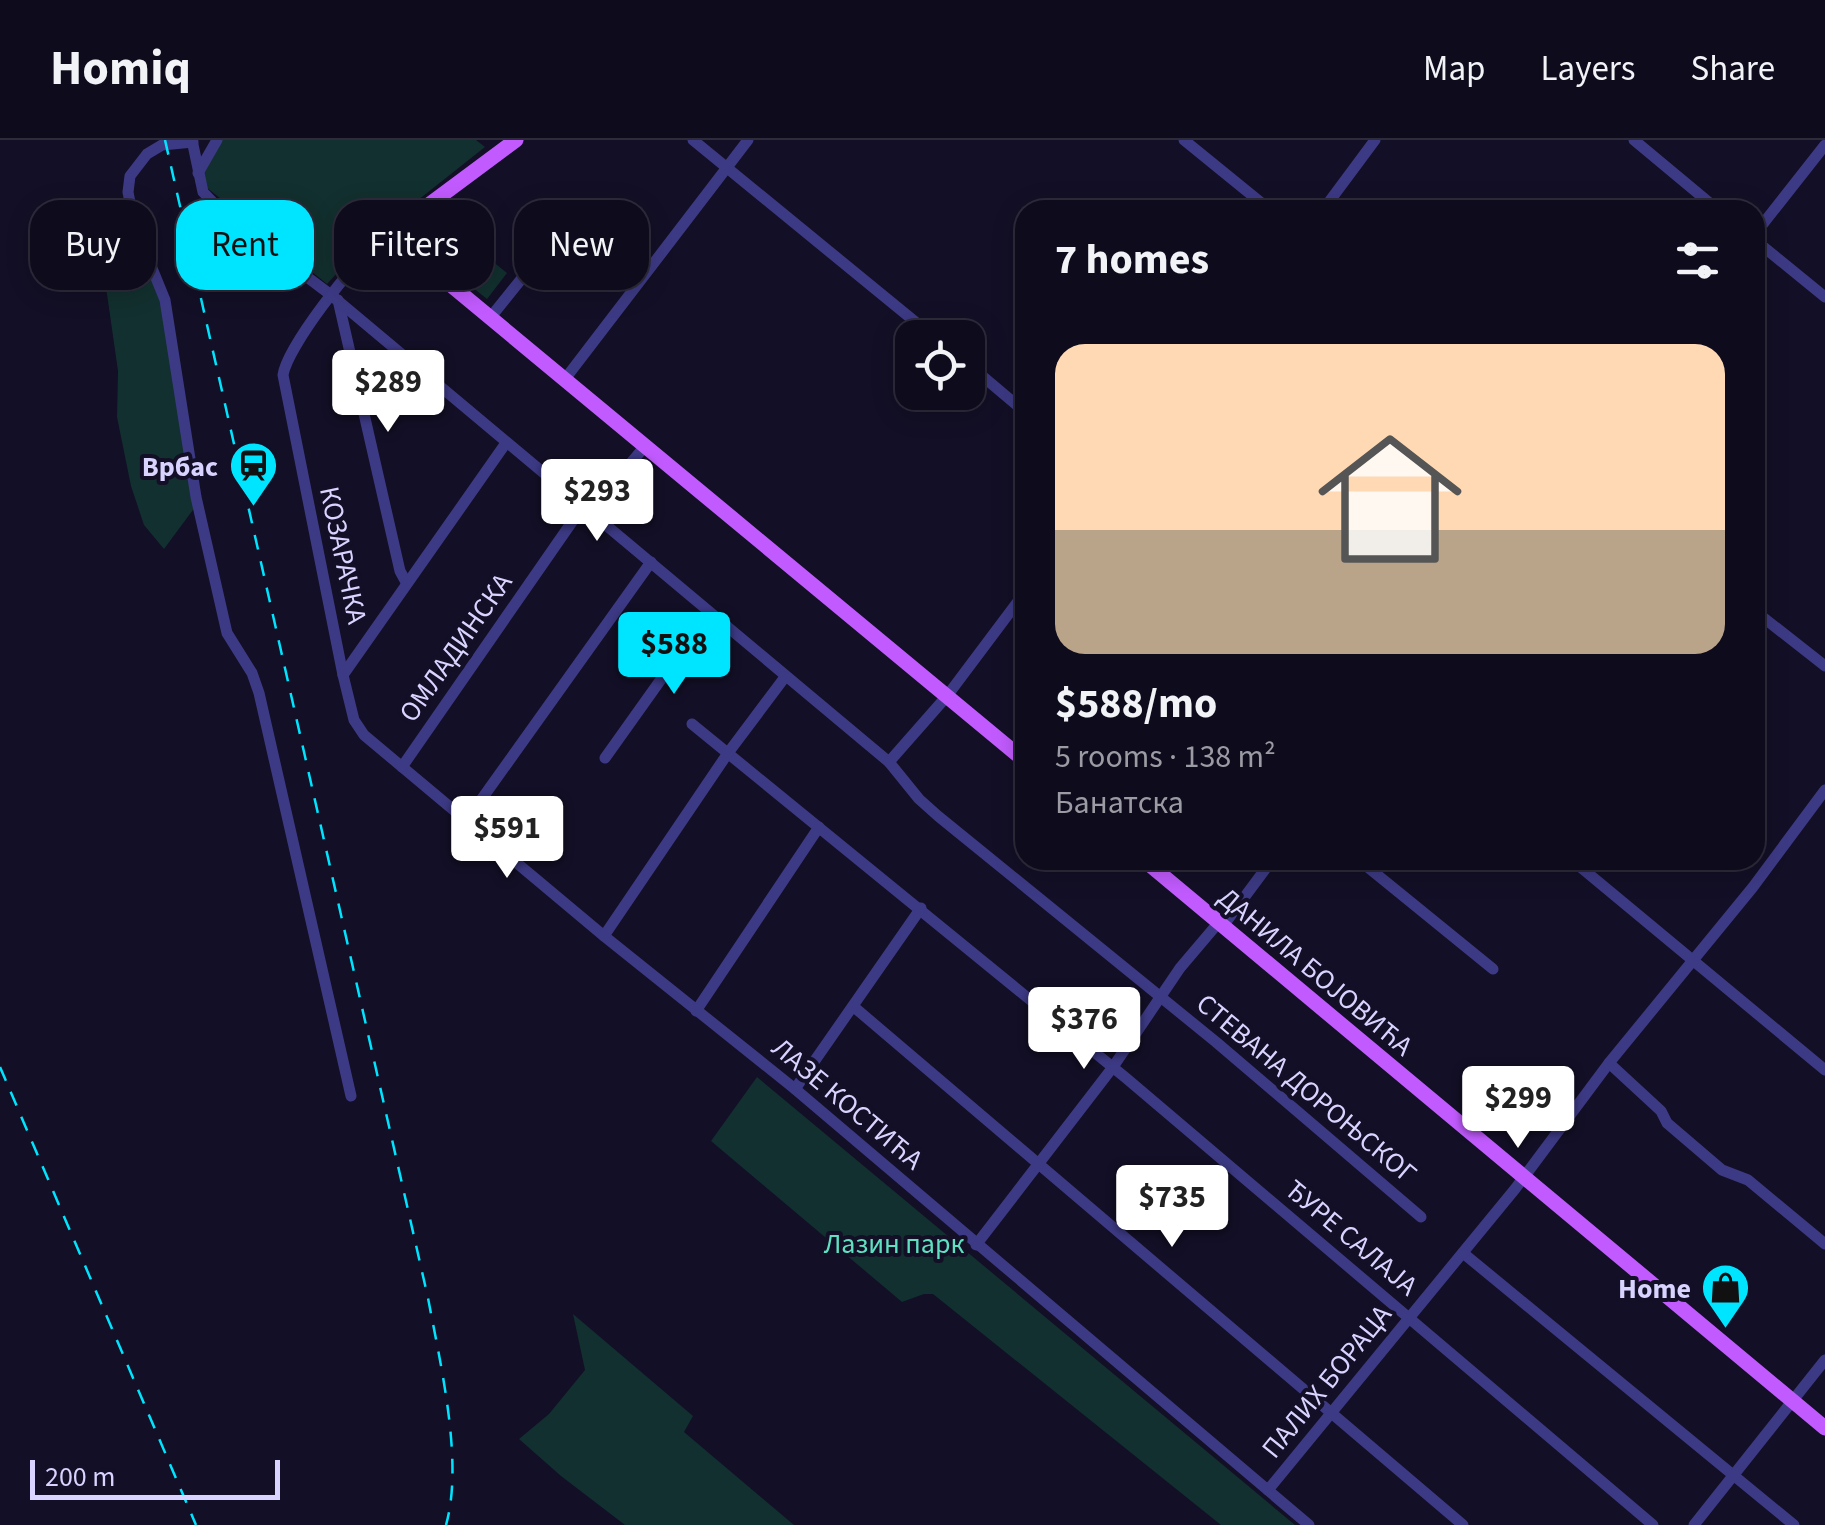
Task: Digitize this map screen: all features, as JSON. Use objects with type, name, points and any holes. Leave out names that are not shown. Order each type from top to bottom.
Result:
[{"type":"main road","points":[[435,200],[516,140]]},
{"type":"main road","points":[[456,290],[1015,753]]},
{"type":"main road","name":"ДАНИЛА БОЈОВИЋА","points":[[1156,870],[1825,1428]]},
{"type":"street","points":[[198,173],[217,140]]},
{"type":"street","points":[[693,140],[913,320]]},
{"type":"street","points":[[565,379],[748,140]]},
{"type":"street","points":[[1184,140],[1258,200]]},
{"type":"street","points":[[1330,200],[1375,140]]},
{"type":"street","points":[[1634,140],[1706,200]]},
{"type":"street","points":[[198,173],[193,141],[154,143],[130,176],[132,214],[165,300],[196,497],[227,633],[260,693],[352,1096]]},
{"type":"street","points":[[1765,224],[1825,145]]},
{"type":"street","name":"СТЕВАНА ДОРОЊСКОГ","points":[[198,173],[203,192],[226,216],[335,298],[890,762],[918,799],[1421,1217]]},
{"type":"street","points":[[1765,246],[1825,297]]},
{"type":"street","points":[[490,318],[514,288]]},
{"type":"street","name":"КОЗАРАЧКА","points":[[341,290],[290,354],[283,384],[354,720]]},
{"type":"street","points":[[335,298],[400,572],[406,582]]},
{"type":"street","points":[[985,378],[1015,404]]},
{"type":"street","points":[[343,675],[506,443]]},
{"type":"street","name":"ОМЛАДИНСКА","points":[[402,767],[586,508],[646,445]]},
{"type":"street","points":[[466,821],[650,562]]},
{"type":"street","points":[[890,762],[947,696],[1015,605]]},
{"type":"street","points":[[604,758],[709,612]]},
{"type":"street","points":[[1765,619],[1825,666]]},
{"type":"street","points":[[604,936],[784,677]]},
{"type":"street","name":"ЛАЗЕ КОСТИЋА","points":[[354,720],[364,735],[466,821],[795,1090],[1310,1525]]},
{"type":"street","name":"ЂУРЕ САЛАЈА","points":[[692,724],[1113,1067],[1653,1525]]},
{"type":"street","name":"ПАЛИХ БОРАЦА","points":[[1765,868],[1825,790]]},
{"type":"street","points":[[696,1011],[820,827]]},
{"type":"street","points":[[976,1245],[1113,1067],[1158,996],[1264,870]]},
{"type":"street","points":[[1372,870],[1493,969]]},
{"type":"street","points":[[1584,870],[1825,1070]]},
{"type":"street","name":"ПАЛИХ БОРАЦА","points":[[1268,1490],[1524,1178],[1764,870]]},
{"type":"street","points":[[795,1090],[921,908]]},
{"type":"street","points":[[854,1007],[1463,1525]]},
{"type":"street","points":[[1610,1063],[1661,1111],[1667,1123],[1722,1170],[1748,1180],[1825,1244]]},
{"type":"street","points":[[1463,1253],[1794,1525]]},
{"type":"street","points":[[1694,1525],[1825,1360]]},
{"type":"green space","points":[[220,140],[476,140],[485,147],[418,200],[334,200],[334,276],[327,284],[314,274],[314,200],[222,200],[206,187],[202,171]]},
{"type":"green space","points":[[494,263],[507,273],[494,290]]},
{"type":"green space","points":[[156,273],[198,503],[164,549],[144,525],[131,486],[117,417],[118,371],[106,290],[156,290]]},
{"type":"green space","points":[[476,290],[494,290],[487,299]]},
{"type":"green space","name":"Лазин парк","points":[[757,1077],[1295,1525],[1221,1525],[933,1294],[902,1302],[711,1141]]},
{"type":"green space","points":[[573,1314],[693,1416],[684,1432],[794,1525],[625,1525],[519,1439],[549,1414],[585,1370]]},
{"type":"railway","points":[[165,140],[428,1298],[451,1442],[451,1500],[446,1525]]},
{"type":"railway","points":[[0,1067],[196,1525]]},
{"type":"place","name":"Врбас","points":[[253,508]]},
{"type":"place","name":"Home","points":[[1726,1330]]}]
